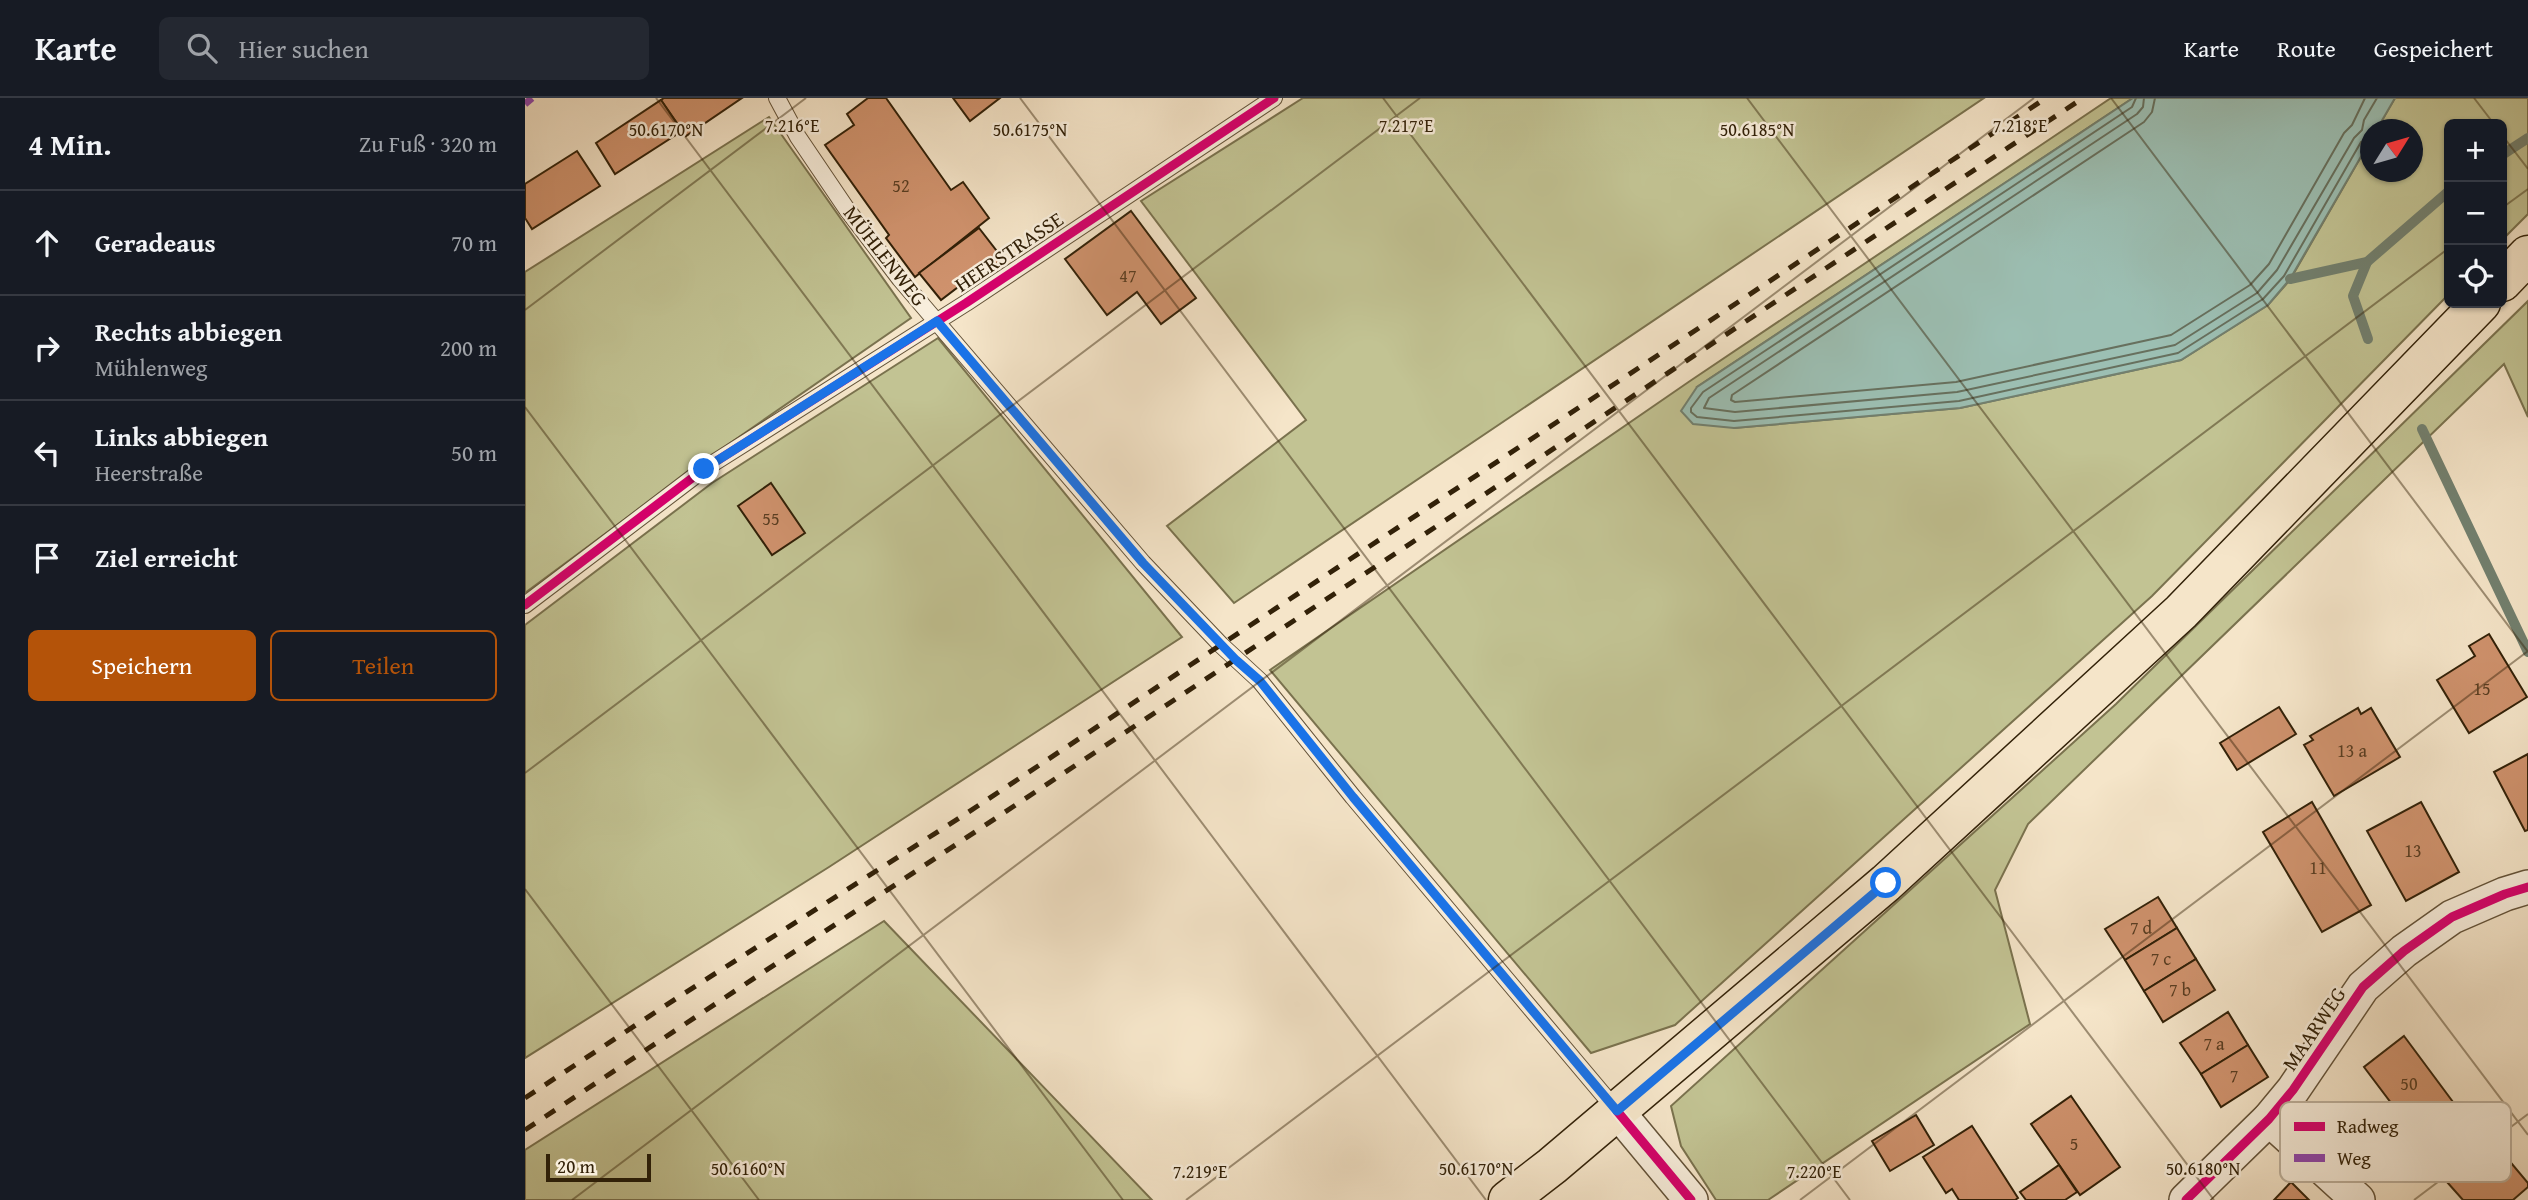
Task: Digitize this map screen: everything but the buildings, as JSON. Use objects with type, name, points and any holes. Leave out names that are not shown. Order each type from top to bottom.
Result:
[{"type":"main road","points":[[2507,277],[2528,255]]},
{"type":"main road","points":[[1508,1200],[1552,1166],[1886,883],[2181,611],[2476,308]]},
{"type":"street","name":"MAARWEG","points":[[2283,1102],[2363,987],[2404,951],[2452,918],[2505,894],[2528,887]]},
{"type":"street","name":"MAARWEG","points":[[2186,1200],[2280,1106]]},
{"type":"street","name":"MÜHLENWEG","points":[[1617,1111],[1691,1200]]},
{"type":"street","points":[[2269,1119],[2280,1129]]},
{"type":"street","points":[[2338,1182],[2358,1200]]},
{"type":"lane","name":"MÜHLENWEG","points":[[777,98],[798,137],[846,208],[900,279],[1143,563],[1236,660],[1260,681],[1353,797],[1617,1111]]},
{"type":"lane","name":"HEERSTRASSE","points":[[525,605],[704,469],[937,321],[1274,98]]},
{"type":"green space","points":[[1303,98],[1984,98],[1234,603],[1167,526],[1306,420],[1141,201]]},
{"type":"green space","points":[[2111,98],[2133,98],[1697,387],[1734,428],[1960,408],[2181,360],[2268,305],[2290,280],[2360,158],[2360,182],[2423,182],[2423,119],[2383,119],[2395,98],[2528,98],[2528,214],[2507,235],[2507,119],[2444,119],[2444,299],[2152,596],[1675,1025],[1591,1053],[1270,670],[1690,381]]},
{"type":"green space","points":[[769,117],[911,318],[697,466],[525,593],[525,272]]},
{"type":"green space","points":[[2528,301],[2528,417],[2504,364],[2028,824],[1995,890],[2030,1024],[1768,1200],[1716,1200],[1681,1146],[1671,1106],[2116,704]]},
{"type":"green space","points":[[938,338],[1182,637],[829,867],[525,1058],[525,625],[712,483]]},
{"type":"green space","points":[[884,921],[1152,1200],[525,1200],[525,1150]]},
{"type":"water","points":[[2133,98],[2395,98],[2383,119],[2360,119],[2360,158],[2290,279],[2268,305],[2181,360],[1960,408],[1734,428],[1693,424],[1681,411],[1697,387]]},
{"type":"waterway","points":[[2507,152],[2528,138]]},
{"type":"waterway","points":[[2290,279],[2367,262],[2444,195]]},
{"type":"waterway","points":[[2367,262],[2353,296],[2368,339]]},
{"type":"waterway","points":[[2422,429],[2528,652]]},
{"type":"railway","points":[[525,1098],[964,815],[2046,98]]},
{"type":"railway","points":[[525,1130],[2083,98]]},
{"type":"marked path","points":[[525,104],[532,98]]},
{"type":"cycle path","points":[[525,605],[704,469],[966,303],[1274,98]]},
{"type":"cycle path","points":[[2283,1102],[2363,987],[2404,951],[2452,917],[2528,887]]},
{"type":"cycle path","points":[[2186,1200],[2280,1106]]},
{"type":"cycle path","points":[[1617,1111],[1691,1200]]},
{"type":"route","points":[[704,469],[937,321],[1143,563],[1236,660],[1260,681],[1353,797],[1617,1111],[1886,883]]}]
